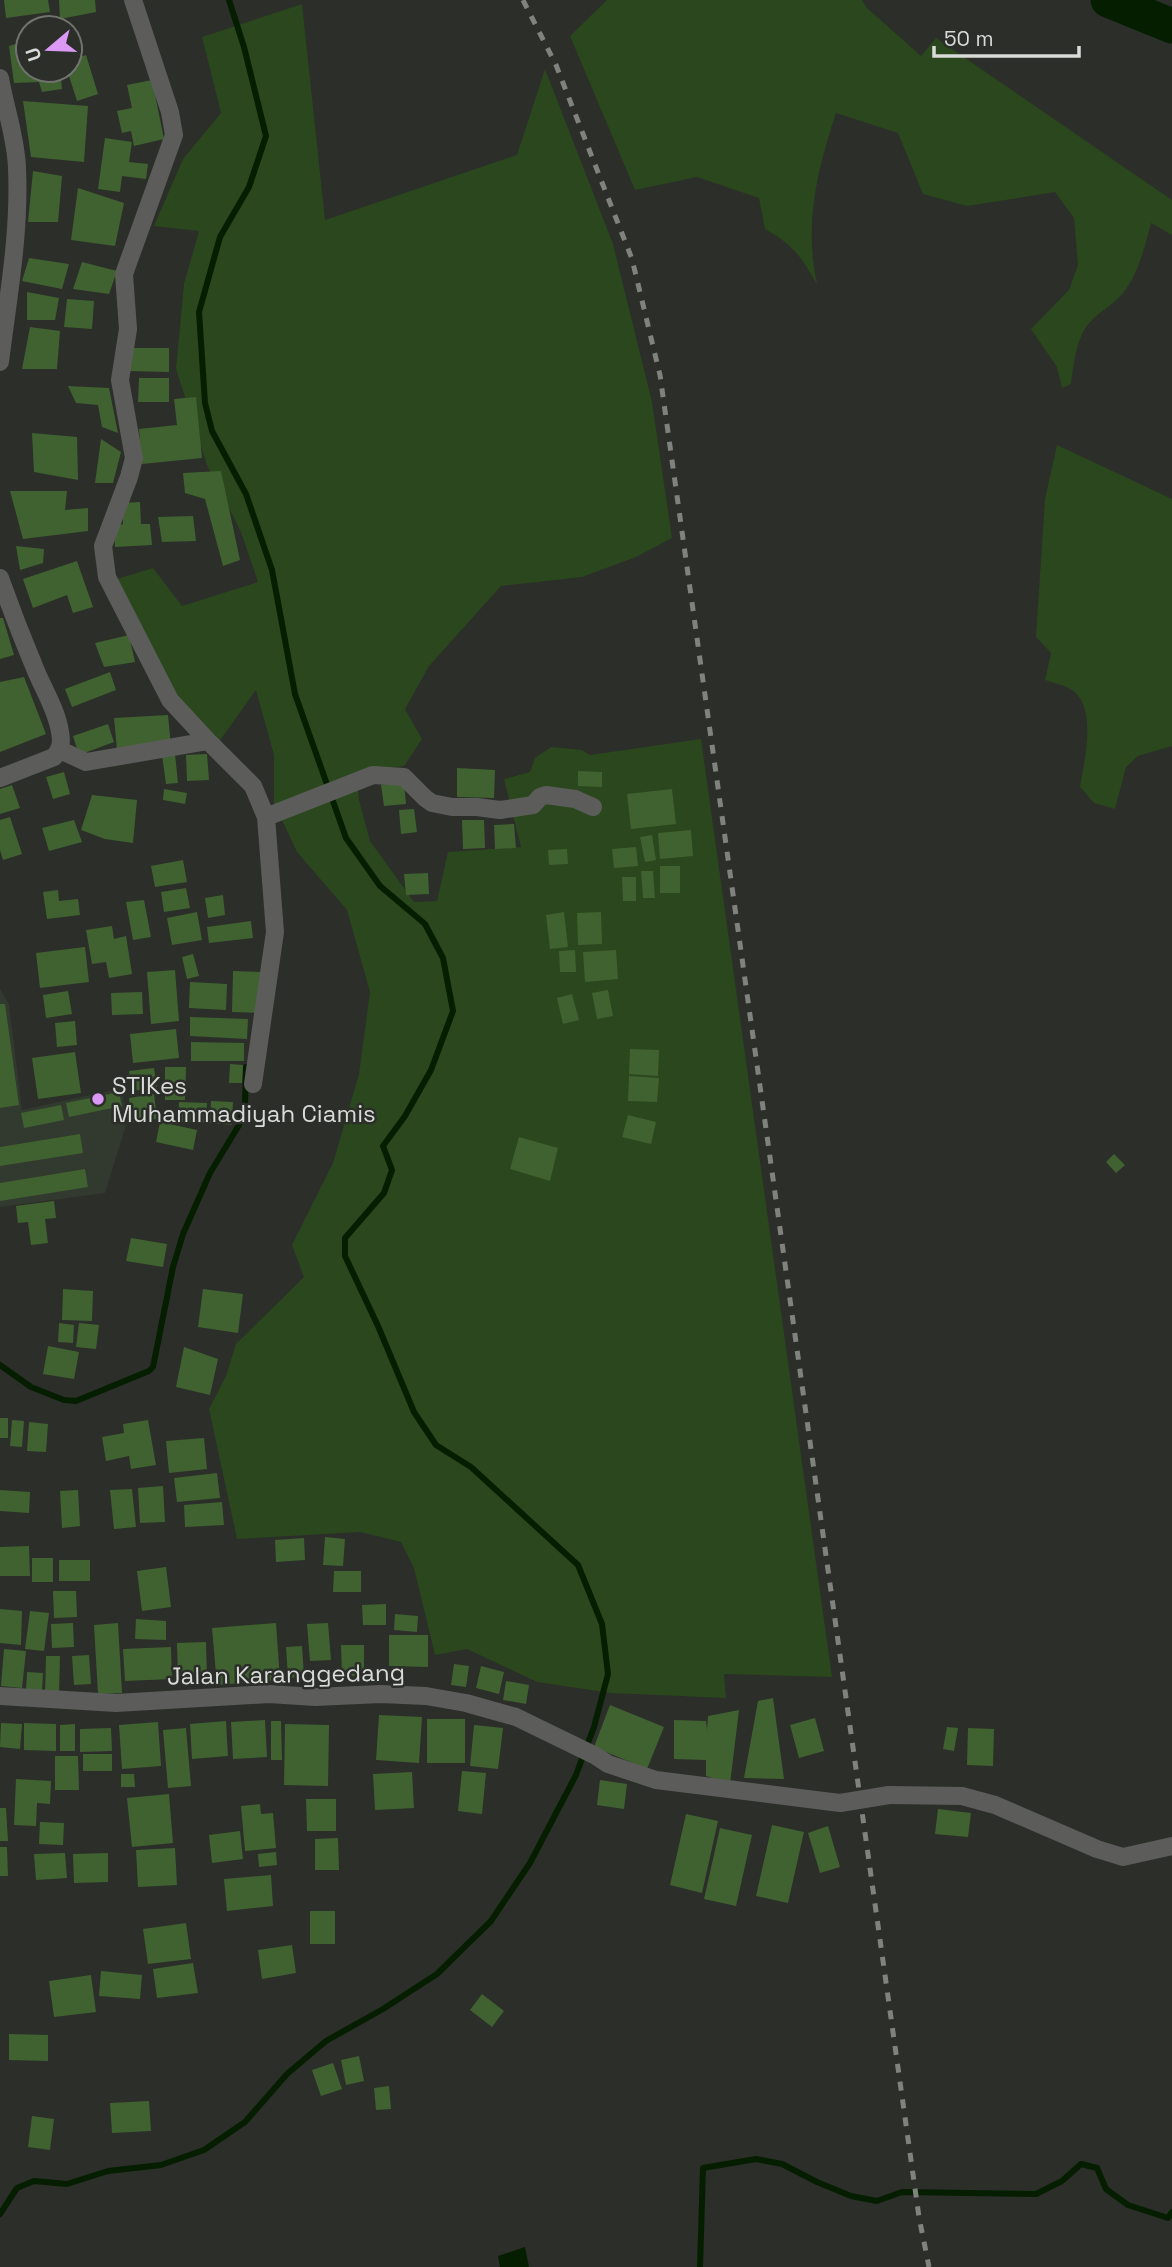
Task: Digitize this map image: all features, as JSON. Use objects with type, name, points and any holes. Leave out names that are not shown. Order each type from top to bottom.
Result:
[{"type":"street","points":[[133,0],[170,112],[174,135],[124,274],[128,329],[120,380],[134,458],[103,546],[104,565],[107,577],[170,700],[253,786],[266,817],[275,932],[253,1084]]},
{"type":"street","points":[[0,78],[12,126],[17,167],[14,267],[0,362]]},
{"type":"street","points":[[0,578],[60,730],[60,750],[54,757],[0,778]]},
{"type":"street","points":[[60,750],[86,762],[208,741]]},
{"type":"street","points":[[266,817],[359,780],[383,774],[404,777],[425,799],[452,807],[500,810],[533,805],[546,795],[575,799],[593,807]]},
{"type":"street","name":"Jalan Karanggedang","points":[[0,1696],[116,1703],[269,1694],[315,1697],[381,1694],[426,1696],[466,1703],[516,1717],[596,1756],[608,1765],[656,1780],[840,1803],[889,1795],[962,1796],[995,1805],[1097,1849],[1123,1857],[1172,1846]]},
{"type":"shaded area","points":[[607,0],[862,0],[867,8],[921,56],[936,38],[1172,200],[1172,235],[1151,223],[1142,257],[1131,281],[1122,294],[1085,328],[1076,351],[1071,384],[1062,388],[1057,367],[1031,329],[1069,290],[1078,265],[1074,218],[1055,192],[967,206],[923,194],[898,133],[836,113],[814,197],[812,240],[817,284],[796,252],[765,229],[759,198],[697,177],[635,190],[570,36]]},
{"type":"shaded area","points":[[302,4],[325,220],[517,155],[545,69],[613,244],[652,402],[672,538],[636,557],[582,577],[501,586],[429,666],[405,709],[422,739],[404,766],[356,773],[359,800],[370,841],[414,902],[437,901],[448,852],[521,847],[504,779],[530,772],[535,758],[551,747],[582,750],[590,755],[701,739],[832,1677],[724,1674],[726,1698],[611,1693],[537,1682],[467,1649],[435,1655],[414,1568],[401,1542],[360,1532],[237,1539],[209,1409],[226,1376],[236,1344],[304,1277],[292,1245],[333,1163],[359,1074],[370,992],[347,910],[297,852],[274,803],[274,755],[256,690],[218,743],[167,686],[114,580],[153,568],[182,606],[258,582],[241,532],[207,465],[176,369],[184,284],[199,231],[154,226],[183,159],[221,113],[202,37]]},
{"type":"shaded area","points":[[1057,445],[1172,499],[1172,746],[1138,756],[1126,767],[1115,809],[1094,803],[1080,787],[1087,736],[1085,709],[1072,690],[1045,680],[1051,653],[1036,637],[1045,499]]},
{"type":"shaded area","name":"STIKes Muhammadiyah Ciamis","points":[[0,989],[9,1004],[22,1110],[122,1088],[127,1122],[105,1193],[0,1207]]},
{"type":"shaded area","points":[[525,2247],[529,2267],[500,2267],[498,2256]]},
{"type":"building","points":[[4,0],[48,0],[50,12],[14,14],[14,17],[6,18]]},
{"type":"building","points":[[59,0],[95,0],[96,12],[60,14]]},
{"type":"building","points":[[14,44],[14,83],[9,46]]},
{"type":"building","points":[[84,56],[98,94],[77,101],[72,84],[84,84]]},
{"type":"building","points":[[152,80],[164,139],[134,146],[131,131],[122,133],[117,111],[132,108],[127,85]]},
{"type":"building","points":[[40,84],[61,84],[62,89],[42,92]]},
{"type":"building","points":[[23,101],[88,106],[84,162],[31,157]]},
{"type":"building","points":[[105,138],[132,142],[129,162],[148,164],[146,179],[122,176],[120,192],[98,189]]},
{"type":"building","points":[[33,171],[62,176],[58,222],[28,222]]},
{"type":"building","points":[[78,188],[124,203],[115,246],[71,240]]},
{"type":"building","points":[[29,258],[69,264],[62,289],[22,281]]},
{"type":"building","points":[[82,262],[117,271],[109,294],[73,289]]},
{"type":"building","points":[[27,292],[59,298],[55,320],[27,320]]},
{"type":"building","points":[[67,299],[94,301],[92,329],[64,327]]},
{"type":"building","points":[[30,327],[60,331],[57,369],[22,369]]},
{"type":"building","points":[[128,348],[169,348],[169,372],[128,371]]},
{"type":"building","points":[[139,378],[169,378],[169,402],[138,402]]},
{"type":"building","points":[[68,386],[109,388],[118,433],[102,427],[98,405],[76,403]]},
{"type":"building","points":[[196,397],[202,458],[142,464],[139,429],[177,425],[174,399]]},
{"type":"building","points":[[32,433],[77,437],[78,480],[34,472]]},
{"type":"building","points":[[101,439],[121,452],[113,483],[95,483]]},
{"type":"building","points":[[221,471],[240,560],[223,566],[205,499],[185,493],[183,473]]},
{"type":"building","points":[[10,491],[67,491],[65,510],[88,508],[88,531],[23,539]]},
{"type":"building","points":[[140,502],[141,524],[150,524],[152,545],[115,547],[114,527],[123,524],[122,503]]},
{"type":"building","points":[[193,516],[196,541],[162,542],[158,517]]},
{"type":"building","points":[[16,546],[44,549],[43,563],[20,570]]},
{"type":"building","points":[[77,561],[93,607],[73,613],[67,595],[33,608],[23,579]]},
{"type":"building","points":[[0,618],[3,618],[14,655],[0,659]]},
{"type":"building","points":[[129,635],[135,662],[104,667],[95,643]]},
{"type":"building","points":[[110,672],[116,690],[72,707],[65,689]]},
{"type":"building","points":[[24,677],[46,734],[0,752],[0,682]]},
{"type":"building","points":[[168,715],[171,746],[117,750],[114,718]]},
{"type":"building","points":[[108,724],[114,742],[79,755],[73,736]]},
{"type":"building","points":[[175,754],[178,783],[166,784],[162,755]]},
{"type":"building","points":[[207,754],[209,780],[187,781],[186,755]]},
{"type":"building","points":[[457,768],[495,770],[494,798],[457,797]]},
{"type":"building","points":[[578,771],[602,772],[602,787],[578,786]]},
{"type":"building","points":[[64,772],[70,794],[53,799],[46,777]]},
{"type":"building","points":[[404,783],[406,804],[384,806],[381,785]]},
{"type":"building","points":[[12,785],[20,808],[0,814],[0,789]]},
{"type":"building","points":[[164,789],[187,793],[185,804],[163,800]]},
{"type":"building","points":[[672,789],[676,824],[631,829],[627,794]]},
{"type":"building","points":[[92,795],[137,800],[133,843],[105,839],[81,830]]},
{"type":"building","points":[[414,809],[417,832],[401,834],[399,810]]},
{"type":"building","points":[[10,817],[22,854],[3,860],[0,850],[0,820]]},
{"type":"building","points":[[74,820],[82,842],[49,851],[42,828]]},
{"type":"building","points":[[462,820],[484,820],[485,848],[463,849]]},
{"type":"building","points":[[514,824],[516,848],[495,849],[494,825]]},
{"type":"building","points":[[691,830],[693,856],[660,859],[658,833]]},
{"type":"building","points":[[652,835],[656,860],[645,862],[640,837]]},
{"type":"building","points":[[636,847],[638,866],[614,868],[612,849]]},
{"type":"building","points":[[567,849],[568,864],[549,865],[548,850]]},
{"type":"building","points":[[183,860],[187,882],[155,887],[151,866]]},
{"type":"building","points":[[660,866],[680,866],[680,893],[660,893]]},
{"type":"building","points":[[641,871],[653,871],[655,898],[643,898]]},
{"type":"building","points":[[428,873],[429,894],[406,895],[404,874]]},
{"type":"building","points":[[622,877],[636,877],[636,901],[623,901]]},
{"type":"building","points":[[186,888],[190,908],[164,912],[161,892]]},
{"type":"building","points":[[58,890],[59,901],[78,899],[80,915],[47,919],[43,892]]},
{"type":"building","points":[[223,895],[225,915],[208,918],[205,898]]},
{"type":"building","points":[[144,900],[151,937],[133,940],[126,902]]},
{"type":"building","points":[[197,912],[202,940],[172,945],[167,918]]},
{"type":"building","points":[[564,912],[568,947],[550,949],[546,915]]},
{"type":"building","points":[[601,912],[602,944],[578,945],[577,913]]},
{"type":"building","points":[[251,921],[253,938],[209,943],[207,927]]},
{"type":"building","points":[[112,926],[114,939],[126,936],[132,974],[109,978],[106,962],[92,964],[86,930]]},
{"type":"building","points":[[85,947],[89,982],[40,988],[36,953]]},
{"type":"building","points":[[575,950],[576,972],[560,972],[559,951]]},
{"type":"building","points":[[616,950],[618,979],[585,982],[583,952]]},
{"type":"building","points":[[193,954],[199,976],[187,979],[182,957]]},
{"type":"building","points":[[175,970],[179,1021],[151,1024],[147,972]]},
{"type":"building","points":[[233,971],[262,972],[261,1013],[232,1012]]},
{"type":"building","points":[[190,982],[227,984],[226,1010],[189,1008]]},
{"type":"building","points":[[608,990],[613,1016],[597,1019],[592,993]]},
{"type":"building","points":[[68,991],[72,1014],[46,1018],[43,995]]},
{"type":"building","points":[[142,992],[143,1014],[112,1015],[111,993]]},
{"type":"building","points":[[572,994],[579,1020],[563,1024],[557,998]]},
{"type":"building","points":[[0,1004],[5,1004],[19,1105],[0,1108]]},
{"type":"building","points":[[190,1017],[248,1019],[247,1039],[190,1036]]},
{"type":"building","points":[[75,1021],[77,1045],[57,1047],[55,1023]]},
{"type":"building","points":[[176,1029],[179,1058],[133,1063],[130,1034]]},
{"type":"building","points":[[191,1042],[244,1043],[244,1061],[191,1061]]},
{"type":"building","points":[[630,1049],[659,1050],[658,1076],[629,1074]]},
{"type":"building","points":[[75,1052],[81,1093],[38,1099],[32,1058]]},
{"type":"building","points":[[230,1064],[243,1065],[242,1083],[229,1083]]},
{"type":"building","points":[[165,1067],[186,1067],[185,1100],[165,1100]]},
{"type":"building","points":[[154,1068],[157,1088],[131,1091],[129,1071]]},
{"type":"building","points":[[629,1076],[659,1078],[657,1102],[628,1101]]},
{"type":"building","points":[[119,1092],[122,1106],[69,1117],[66,1103]]},
{"type":"building","points":[[154,1094],[157,1119],[132,1123],[129,1098]]},
{"type":"building","points":[[211,1101],[233,1102],[232,1125],[210,1123]]},
{"type":"building","points":[[179,1102],[207,1103],[206,1123],[178,1122]]},
{"type":"building","points":[[61,1105],[64,1120],[24,1128],[21,1113]]},
{"type":"building","points":[[628,1115],[656,1122],[651,1144],[622,1137]]},
{"type":"building","points":[[160,1122],[197,1130],[193,1150],[156,1142]]},
{"type":"building","points":[[80,1134],[83,1153],[0,1166],[0,1147]]},
{"type":"building","points":[[519,1137],[558,1148],[550,1181],[510,1169]]},
{"type":"building","points":[[1114,1154],[1125,1165],[1116,1173],[1106,1162]]},
{"type":"building","points":[[85,1169],[88,1187],[0,1201],[0,1183]]},
{"type":"building","points":[[54,1201],[56,1218],[45,1219],[48,1243],[31,1245],[28,1222],[18,1223],[16,1206]]},
{"type":"building","points":[[131,1238],[167,1244],[163,1267],[126,1261]]},
{"type":"building","points":[[63,1289],[93,1291],[92,1321],[62,1320]]},
{"type":"building","points":[[203,1289],[243,1294],[238,1333],[198,1327]]},
{"type":"building","points":[[59,1323],[74,1325],[73,1343],[58,1342]]},
{"type":"building","points":[[79,1323],[99,1325],[96,1349],[76,1347]]},
{"type":"building","points":[[48,1346],[79,1352],[74,1379],[43,1374]]},
{"type":"building","points":[[184,1347],[218,1359],[210,1395],[176,1387]]},
{"type":"building","points":[[0,1418],[8,1418],[8,1438],[0,1438]]},
{"type":"building","points":[[12,1420],[24,1421],[22,1447],[10,1446]]},
{"type":"building","points":[[148,1420],[156,1465],[131,1469],[129,1456],[106,1461],[102,1437],[124,1433],[123,1424]]},
{"type":"building","points":[[29,1422],[48,1424],[46,1452],[27,1451]]},
{"type":"building","points":[[204,1438],[207,1469],[169,1473],[166,1441]]},
{"type":"building","points":[[217,1473],[220,1498],[177,1502],[174,1478]]},
{"type":"building","points":[[163,1486],[165,1522],[140,1523],[138,1488]]},
{"type":"building","points":[[132,1489],[136,1527],[114,1529],[110,1490]]},
{"type":"building","points":[[0,1490],[30,1492],[29,1513],[0,1511]]},
{"type":"building","points":[[78,1490],[80,1526],[62,1528],[60,1491]]},
{"type":"building","points":[[222,1502],[224,1525],[185,1527],[184,1505]]},
{"type":"building","points":[[325,1537],[345,1539],[343,1566],[323,1565]]},
{"type":"building","points":[[304,1538],[305,1560],[276,1562],[275,1540]]},
{"type":"building","points":[[29,1546],[30,1576],[0,1576],[0,1547]]},
{"type":"building","points":[[32,1558],[53,1558],[53,1582],[32,1582]]},
{"type":"building","points":[[59,1560],[90,1560],[90,1581],[59,1581]]},
{"type":"building","points":[[166,1567],[171,1607],[142,1611],[137,1571]]},
{"type":"building","points":[[334,1571],[361,1571],[361,1592],[333,1592]]},
{"type":"building","points":[[53,1591],[76,1591],[77,1617],[54,1618]]},
{"type":"building","points":[[386,1604],[386,1625],[363,1625],[362,1605]]},
{"type":"building","points":[[0,1609],[22,1611],[21,1645],[0,1643]]},
{"type":"building","points":[[30,1611],[49,1613],[44,1651],[25,1649]]},
{"type":"building","points":[[395,1614],[418,1616],[417,1632],[394,1630]]},
{"type":"building","points":[[136,1619],[166,1621],[166,1640],[135,1639]]},
{"type":"building","points":[[73,1623],[74,1647],[52,1648],[51,1624]]},
{"type":"building","points":[[118,1623],[122,1693],[98,1694],[94,1625]]},
{"type":"building","points":[[276,1623],[280,1680],[217,1685],[212,1628]]},
{"type":"building","points":[[328,1623],[331,1660],[310,1661],[307,1624]]},
{"type":"building","points":[[389,1635],[428,1635],[428,1667],[389,1666]]},
{"type":"building","points":[[206,1642],[207,1678],[178,1678],[177,1643]]},
{"type":"building","points":[[341,1645],[364,1645],[364,1676],[342,1676]]},
{"type":"building","points":[[302,1646],[304,1677],[288,1678],[286,1647]]},
{"type":"building","points":[[171,1647],[172,1679],[125,1681],[123,1649]]},
{"type":"building","points":[[4,1649],[26,1651],[22,1688],[1,1686]]},
{"type":"building","points":[[89,1655],[91,1684],[74,1685],[72,1656]]},
{"type":"building","points":[[46,1656],[60,1656],[59,1696],[45,1695]]},
{"type":"building","points":[[454,1664],[469,1666],[466,1687],[451,1685]]},
{"type":"building","points":[[481,1666],[504,1672],[499,1694],[476,1688]]},
{"type":"building","points":[[27,1672],[43,1673],[42,1691],[26,1690]]},
{"type":"building","points":[[506,1681],[529,1685],[526,1704],[503,1700]]},
{"type":"building","points":[[773,1698],[784,1779],[744,1778],[758,1701]]},
{"type":"building","points":[[610,1705],[664,1727],[647,1769],[594,1747]]},
{"type":"building","points":[[739,1710],[730,1784],[706,1776],[706,1760],[674,1759],[674,1720],[706,1721],[707,1730],[708,1716]]},
{"type":"building","points":[[379,1715],[422,1717],[419,1763],[376,1760]]},
{"type":"building","points":[[815,1718],[824,1751],[799,1758],[790,1725]]},
{"type":"building","points":[[427,1719],[465,1719],[465,1763],[427,1763]]},
{"type":"building","points":[[265,1720],[267,1757],[233,1759],[231,1722]]},
{"type":"building","points":[[226,1721],[228,1756],[192,1759],[190,1724]]},
{"type":"building","points":[[271,1721],[281,1721],[282,1760],[271,1760]]},
{"type":"building","points":[[158,1722],[161,1766],[122,1769],[119,1725]]},
{"type":"building","points":[[1,1723],[22,1724],[20,1749],[0,1747]]},
{"type":"building","points":[[24,1723],[56,1724],[56,1751],[24,1750]]},
{"type":"building","points":[[75,1724],[75,1751],[60,1751],[60,1725]]},
{"type":"building","points":[[285,1724],[329,1725],[328,1786],[284,1785]]},
{"type":"building","points":[[474,1725],[503,1728],[498,1769],[470,1766]]},
{"type":"building","points":[[947,1727],[958,1728],[954,1751],[943,1749]]},
{"type":"building","points":[[111,1728],[112,1751],[80,1752],[80,1729]]},
{"type":"building","points":[[186,1728],[191,1786],[168,1788],[163,1730]]},
{"type":"building","points":[[968,1728],[994,1729],[993,1766],[967,1765]]},
{"type":"building","points":[[83,1754],[112,1754],[112,1771],[83,1771]]},
{"type":"building","points":[[55,1756],[78,1756],[79,1790],[55,1790]]},
{"type":"building","points":[[462,1771],[486,1773],[482,1814],[458,1811]]},
{"type":"building","points":[[412,1772],[414,1808],[375,1810],[373,1774]]},
{"type":"building","points":[[121,1774],[134,1774],[135,1787],[121,1787]]},
{"type":"building","points":[[16,1779],[51,1781],[50,1804],[37,1803],[36,1826],[14,1825]]},
{"type":"building","points":[[600,1780],[627,1784],[624,1809],[597,1805]]},
{"type":"building","points":[[169,1794],[173,1843],[132,1847],[127,1798]]},
{"type":"building","points":[[306,1799],[336,1799],[336,1831],[307,1831]]},
{"type":"building","points":[[260,1804],[261,1814],[273,1813],[276,1848],[245,1851],[241,1806]]},
{"type":"building","points":[[0,1808],[6,1808],[8,1841],[0,1841]]},
{"type":"building","points":[[938,1809],[971,1813],[968,1837],[935,1834]]},
{"type":"building","points":[[686,1814],[718,1821],[702,1893],[670,1885]]},
{"type":"building","points":[[40,1822],[64,1823],[63,1845],[39,1844]]},
{"type":"building","points":[[772,1825],[804,1832],[788,1903],[756,1896]]},
{"type":"building","points":[[828,1826],[840,1867],[820,1873],[808,1833]]},
{"type":"building","points":[[720,1828],[752,1835],[736,1906],[704,1899]]},
{"type":"building","points":[[240,1831],[243,1859],[212,1863],[209,1835]]},
{"type":"building","points":[[338,1838],[339,1870],[315,1870],[315,1839]]},
{"type":"building","points":[[0,1847],[7,1847],[8,1876],[0,1876]]},
{"type":"building","points":[[175,1848],[177,1885],[138,1887],[136,1850]]},
{"type":"building","points":[[276,1852],[277,1865],[259,1867],[258,1854]]},
{"type":"building","points":[[65,1853],[67,1878],[36,1880],[34,1854]]},
{"type":"building","points":[[108,1853],[108,1882],[74,1883],[73,1854]]},
{"type":"building","points":[[271,1875],[273,1906],[227,1911],[224,1879]]},
{"type":"building","points":[[310,1911],[335,1911],[335,1944],[310,1944]]},
{"type":"building","points":[[186,1923],[191,1959],[148,1964],[143,1929]]},
{"type":"building","points":[[292,1945],[296,1973],[262,1979],[258,1950]]},
{"type":"building","points":[[193,1963],[198,1993],[157,1998],[153,1969]]},
{"type":"building","points":[[101,1971],[142,1975],[140,1999],[99,1996]]},
{"type":"building","points":[[91,1975],[96,2012],[54,2017],[49,1981]]},
{"type":"building","points":[[482,1994],[504,2011],[492,2027],[470,2010]]},
{"type":"building","points":[[9,2034],[48,2035],[48,2061],[9,2060]]},
{"type":"building","points":[[359,2056],[364,2081],[346,2085],[341,2060]]},
{"type":"building","points":[[333,2063],[342,2089],[321,2096],[312,2070]]},
{"type":"building","points":[[389,2086],[391,2109],[376,2110],[374,2088]]},
{"type":"building","points":[[149,2101],[151,2131],[112,2133],[110,2103]]},
{"type":"building","points":[[32,2116],[54,2119],[50,2150],[28,2147]]},
{"type":"waterway","points":[[0,2214],[17,2188],[34,2181],[67,2184],[108,2171],[161,2165],[204,2150],[245,2122],[287,2074],[326,2041],[437,1974],[491,1921],[530,1863],[576,1775],[594,1727],[608,1674],[602,1624],[578,1565],[471,1467],[436,1445],[414,1412],[345,1256],[345,1238],[384,1193],[392,1170],[383,1146],[405,1116],[431,1070],[453,1011],[443,958],[425,924],[380,886],[346,838],[295,694],[272,570],[246,494],[212,431],[205,403],[199,312],[220,237],[249,187],[266,136],[244,47],[229,0]]},
{"type":"waterway","points":[[1108,0],[1172,26]]},
{"type":"waterway","points":[[0,1365],[31,1387],[64,1400],[76,1401],[153,1367],[173,1267],[183,1234],[210,1173],[239,1125],[245,1102],[246,1067]]},
{"type":"waterway","points":[[700,2267],[703,2168],[756,2159],[782,2164],[851,2196],[877,2201],[902,2192],[1036,2194],[1062,2181],[1081,2164],[1097,2168],[1106,2189],[1128,2205],[1168,2218],[1172,2212]]},
{"type":"railway","points":[[523,0],[556,65],[632,259],[660,375],[919,2217],[929,2267]]},
{"type":"place","name":"STIKes Muhammadiyah Ciamis","points":[[98,1099]]}]
